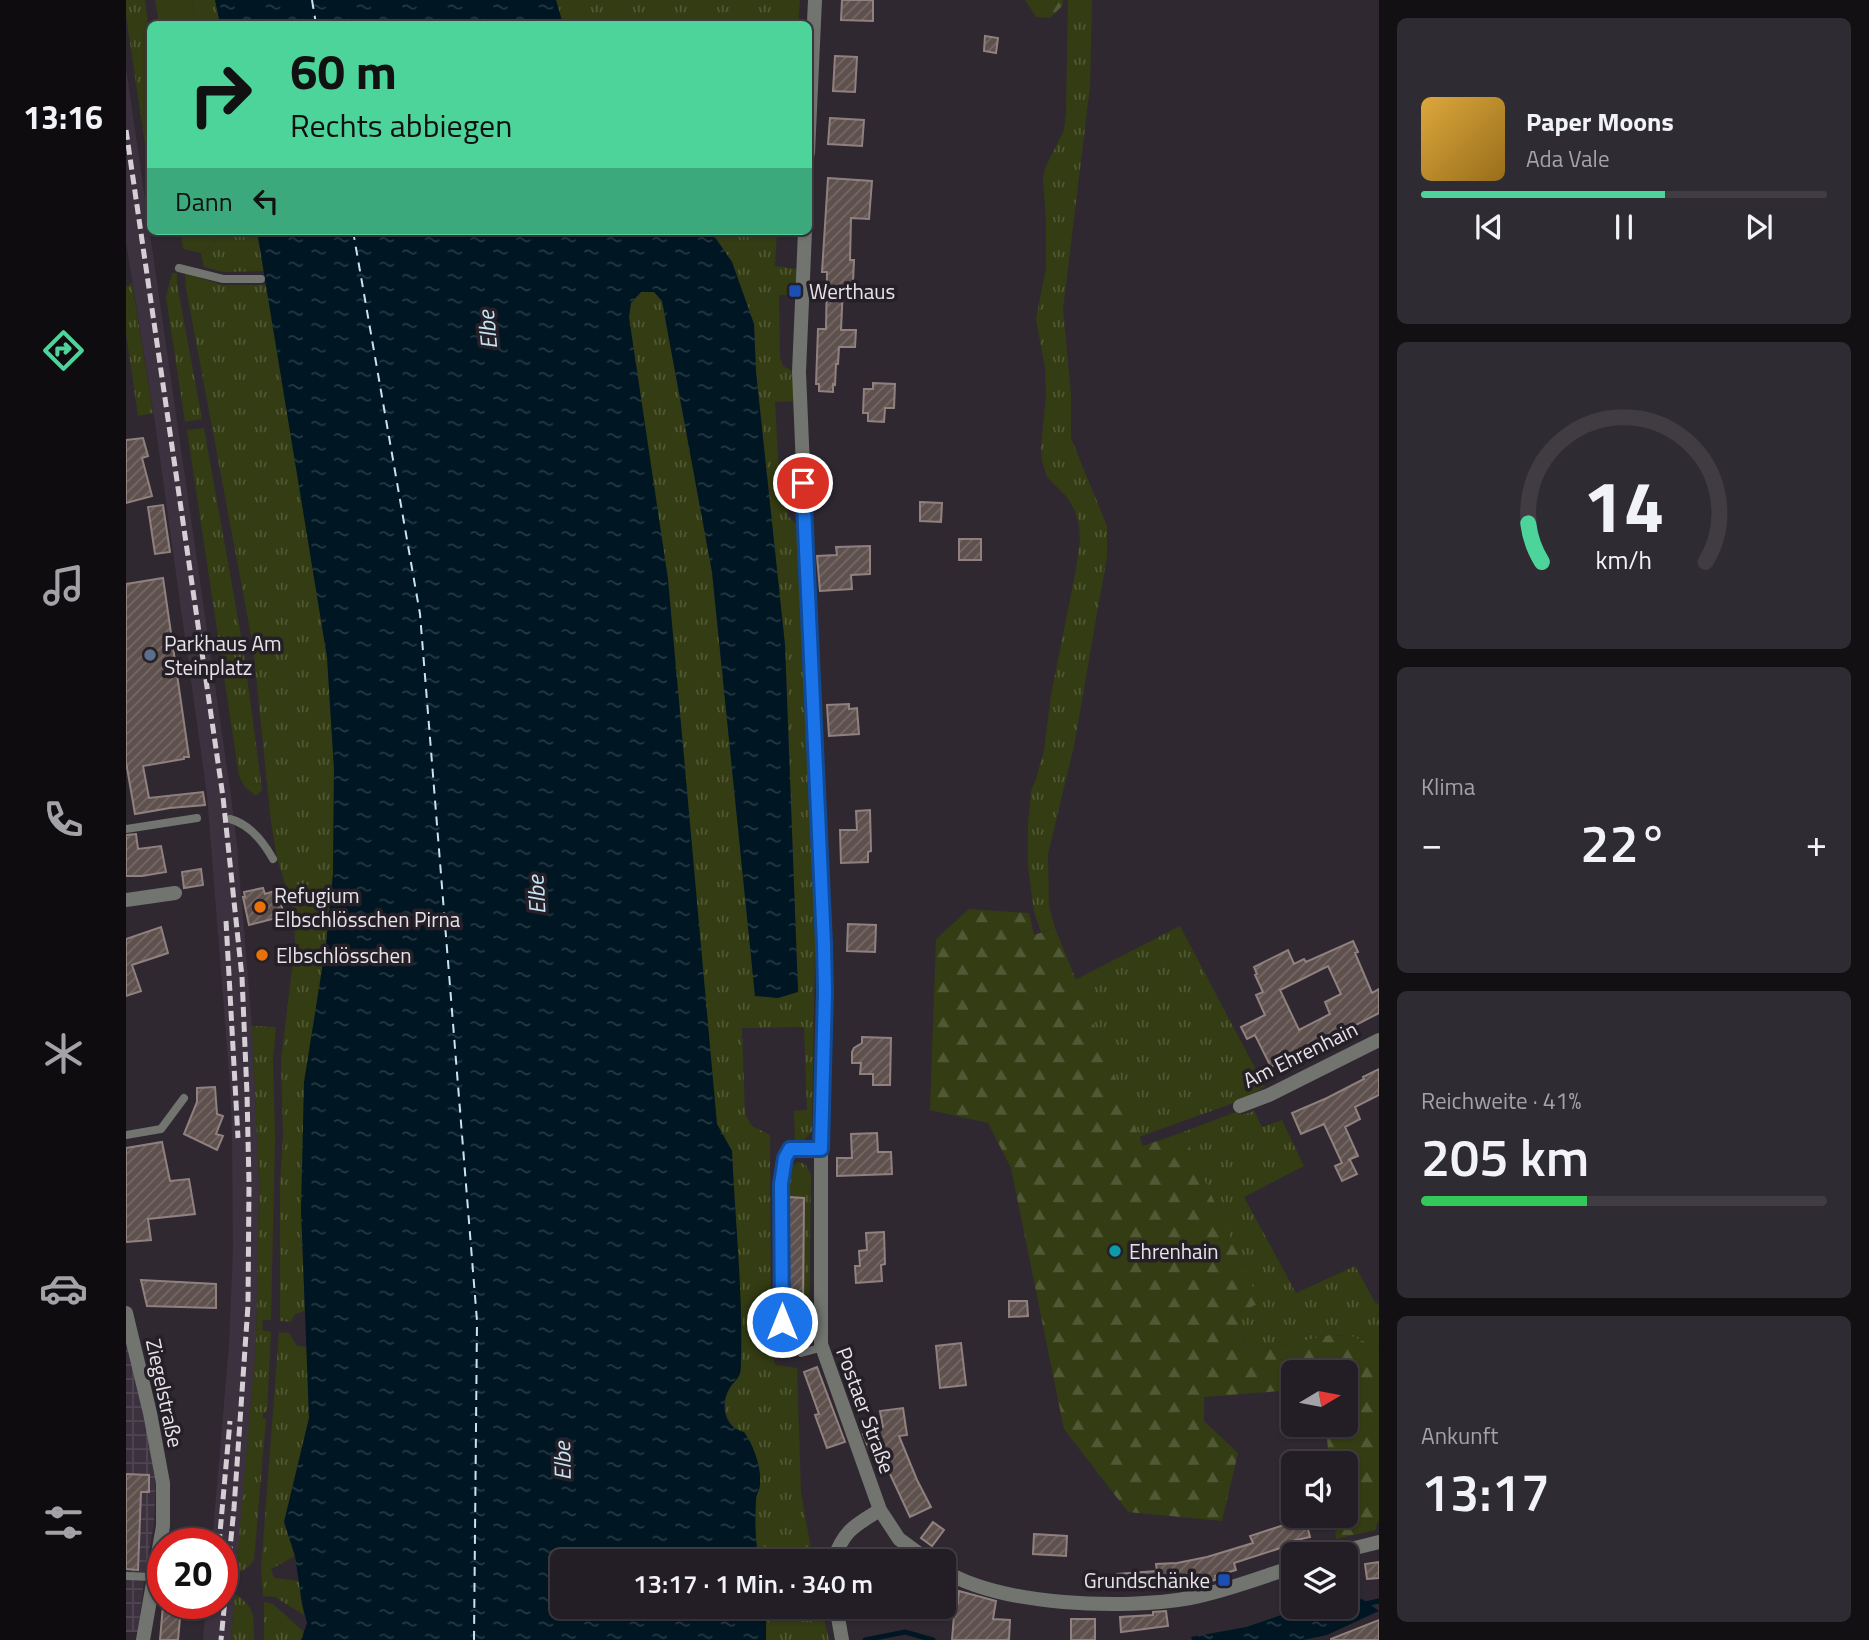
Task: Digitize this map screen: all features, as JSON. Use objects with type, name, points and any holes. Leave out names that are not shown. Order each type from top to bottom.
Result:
[{"type":"street","points":[[812,66],[815,0]]},
{"type":"street","name":"Postaer Straße","points":[[805,235],[799,372],[825,992],[821,1149],[821,1344],[880,1510],[899,1539],[913,1549]]},
{"type":"street","points":[[126,901],[176,893]]},
{"type":"street","name":"Am Ehrenhain","points":[[1240,1106],[1269,1095],[1379,1040]]},
{"type":"street","name":"Ziegelstraße","points":[[126,1313],[150,1413],[163,1483],[163,1528]]},
{"type":"street","points":[[838,1549],[851,1528],[880,1510]]},
{"type":"street","points":[[1358,1547],[1379,1542]]},
{"type":"street","points":[[956,1577],[975,1586],[1008,1595],[1103,1604],[1189,1598],[1281,1571]]},
{"type":"street","name":"Ziegelstraße","points":[[143,1640],[147,1615]]},
{"type":"lane","points":[[179,268],[223,279],[261,279]]},
{"type":"lane","points":[[126,829],[198,818]]},
{"type":"lane","points":[[230,819],[236,820],[262,840],[273,859]]},
{"type":"lane","points":[[126,1135],[161,1129],[184,1098]]},
{"type":"lane","points":[[821,1149],[790,1149],[785,1158],[781,1198],[782,1322],[801,1353],[816,1349],[821,1344]]},
{"type":"lane","points":[[126,1576],[147,1577]]},
{"type":"shaded area","points":[[126,67],[147,213],[147,235],[150,235],[231,796],[252,1026],[259,1183],[256,1344],[238,1557],[238,1528],[213,1528],[229,1345],[233,1248],[230,1085],[207,795],[155,423],[126,242]]},
{"type":"shaded area","points":[[126,1334],[156,1474],[154,1524],[153,1528],[147,1528],[147,1562],[138,1632],[126,1632]]},
{"type":"shaded area","points":[[205,1619],[233,1619],[231,1640],[203,1640]]},
{"type":"green space","points":[[126,0],[145,0],[148,21],[147,158]]},
{"type":"green space","points":[[155,0],[192,0],[195,21],[158,21]]},
{"type":"green space","points":[[192,0],[215,0],[219,21],[195,21]]},
{"type":"green space","points":[[556,0],[800,0],[798,21],[562,21]]},
{"type":"green space","points":[[1025,0],[1063,0],[1063,5],[1050,18],[1036,17]]},
{"type":"green space","points":[[1068,0],[1092,0],[1090,87],[1063,309],[1071,393],[1071,438],[1107,526],[1107,556],[1074,746],[1048,854],[1049,907],[1055,928],[1041,932],[1034,912],[1028,865],[1031,791],[1044,750],[1051,695],[1080,540],[1075,511],[1067,497],[1047,477],[1042,461],[1045,368],[1036,319],[1046,268],[1043,180],[1045,168],[1064,130],[1066,111]]},
{"type":"green space","points":[[181,235],[217,235],[214,244],[201,253],[183,249]]},
{"type":"green space","points":[[217,235],[258,235],[265,271],[223,272],[204,267],[201,253],[214,244]]},
{"type":"green space","points":[[712,235],[777,235],[775,266],[797,269],[795,295],[779,295],[780,358],[783,366],[794,372],[795,401],[775,402],[778,456],[788,516],[798,526],[805,648],[815,939],[812,1131],[804,1140],[795,1142],[794,1111],[807,1110],[804,1027],[742,1028],[745,1114],[752,1126],[770,1135],[771,1330],[775,1365],[797,1368],[801,1492],[811,1549],[757,1549],[754,1512],[760,1485],[725,1409],[728,1392],[740,1368],[732,1151],[717,1124],[629,317],[631,303],[641,292],[654,292],[662,301],[712,572],[755,995],[778,998],[798,991],[785,645],[756,372],[754,324],[732,262]]},
{"type":"green space","points":[[172,273],[177,273],[202,419],[185,422],[166,297]]},
{"type":"green space","points":[[185,273],[222,285],[267,285],[327,657],[334,769],[333,874],[301,1209],[305,1311],[295,1314],[291,1322],[280,1321],[280,1183],[283,1137],[281,1061],[295,943],[294,914],[277,858],[253,646]]},
{"type":"green space","points":[[132,283],[153,413],[138,416],[126,333],[126,287]]},
{"type":"green space","points":[[204,428],[243,647],[262,790],[256,796],[245,787],[239,776],[187,430]]},
{"type":"green space","points":[[969,909],[1029,913],[1034,935],[1055,928],[1143,1146],[1183,1132],[1260,1303],[1236,1314],[1247,1353],[1330,1335],[1351,1336],[1379,1348],[1379,1522],[1376,1530],[1336,1539],[1335,1528],[1358,1528],[1358,1451],[1328,1451],[1327,1437],[1358,1437],[1358,1360],[1281,1360],[1281,1391],[1204,1397],[1204,1421],[1238,1453],[1222,1521],[1128,1512],[1064,1429],[1011,1168],[988,1123],[930,1110],[936,939]]},
{"type":"green space","points":[[1180,926],[1265,1087],[1236,1102],[1139,1137],[1075,980]]},
{"type":"green space","points":[[252,1026],[276,1027],[273,1059],[275,1138],[271,1320],[263,1320],[262,1330],[271,1332],[254,1560],[238,1572],[256,1344],[259,1183]]},
{"type":"green space","points":[[1239,1111],[1242,1115],[1254,1111],[1262,1127],[1282,1120],[1304,1166],[1244,1197],[1296,1293],[1355,1266],[1376,1304],[1379,1303],[1379,1348],[1351,1336],[1330,1335],[1247,1353],[1236,1314],[1259,1303],[1183,1132]]},
{"type":"green space","points":[[799,1162],[806,1165],[811,1175],[809,1325],[808,1330],[801,1335],[789,1325],[788,1318],[789,1309],[803,1308],[804,1198],[789,1197],[790,1172]]},
{"type":"green space","points":[[279,1332],[289,1333],[297,1346],[307,1347],[309,1418],[284,1522],[295,1556],[271,1569],[274,1578],[299,1581],[304,1615],[275,1597],[263,1596],[261,1570]]},
{"type":"green space","points":[[238,1596],[252,1613],[254,1640],[231,1640],[233,1619],[238,1619]]},
{"type":"green space","points":[[264,1602],[273,1604],[304,1632],[301,1640],[264,1640]]},
{"type":"green space","points":[[766,1619],[824,1619],[829,1640],[766,1640]]},
{"type":"water","points":[[215,0],[556,0],[562,21],[219,21]]},
{"type":"water","name":"Elbe","points":[[258,235],[711,235],[732,262],[754,324],[756,372],[785,645],[798,992],[778,998],[755,996],[712,572],[662,301],[654,292],[641,292],[631,303],[629,317],[668,579],[717,1124],[732,1151],[740,1282],[741,1371],[726,1395],[725,1409],[728,1421],[747,1437],[758,1464],[760,1484],[756,1498],[755,1523],[757,1549],[550,1549],[550,1619],[766,1619],[766,1640],[301,1640],[307,1623],[295,1556],[284,1522],[309,1418],[301,1209],[304,1082],[326,944],[333,874],[334,769],[327,657]]},
{"type":"water","points":[[1358,1595],[1379,1611],[1327,1635],[1303,1640],[1192,1640],[1191,1637],[1246,1627],[1281,1615],[1281,1619],[1358,1619]]},
{"type":"building","points":[[842,0],[873,0],[873,21],[841,20]]},
{"type":"building","points":[[985,36],[998,38],[996,53],[984,51]]},
{"type":"building","points":[[835,56],[857,57],[855,92],[833,91]]},
{"type":"building","points":[[830,118],[864,120],[862,146],[828,144]]},
{"type":"building","points":[[828,178],[872,181],[869,219],[851,218],[850,260],[854,260],[853,282],[849,282],[849,286],[843,286],[841,330],[856,330],[855,347],[839,347],[833,392],[819,391],[819,384],[816,384],[818,329],[826,329],[827,272],[822,272]]},
{"type":"building","points":[[873,383],[895,384],[894,408],[885,408],[884,422],[868,421],[868,413],[863,413],[864,389],[873,389]]},
{"type":"building","points":[[143,438],[148,456],[142,458],[152,496],[126,503],[126,440]]},
{"type":"building","points":[[920,502],[942,503],[941,522],[920,521]]},
{"type":"building","points":[[163,505],[170,552],[155,554],[148,507]]},
{"type":"building","points":[[959,539],[981,539],[981,560],[959,560]]},
{"type":"building","points":[[870,546],[870,574],[851,575],[852,589],[820,591],[817,556],[837,555],[836,547]]},
{"type":"building","name":"Parkhaus Am Steinplatz","points":[[163,578],[189,757],[143,766],[149,798],[203,792],[205,805],[135,814],[126,762],[126,584]]},
{"type":"building","points":[[849,704],[849,709],[857,708],[859,734],[829,736],[827,705]]},
{"type":"building","points":[[870,810],[871,851],[868,852],[868,862],[841,863],[840,830],[857,830],[856,811]]},
{"type":"building","points":[[136,834],[138,849],[161,846],[166,872],[126,876],[126,835]]},
{"type":"building","points":[[201,869],[203,885],[184,888],[182,872]]},
{"type":"building","points":[[263,888],[265,894],[278,890],[284,916],[249,925],[244,892]]},
{"type":"building","points":[[848,924],[876,925],[875,952],[847,951]]},
{"type":"building","points":[[161,927],[168,953],[132,965],[141,991],[126,996],[126,939]]},
{"type":"building","points":[[1353,941],[1358,952],[1355,953],[1372,993],[1379,989],[1379,1013],[1271,1067],[1255,1035],[1247,1039],[1241,1027],[1265,1015],[1256,995],[1263,992],[1254,967],[1288,950],[1294,964],[1304,959],[1306,962]],"holes":[[[1328,966],[1341,994],[1325,1002],[1330,1014],[1299,1030],[1280,990]]]},
{"type":"building","points":[[862,1037],[891,1038],[890,1085],[873,1085],[873,1074],[860,1074],[861,1063],[852,1063],[852,1052],[862,1043]]},
{"type":"building","points":[[1379,1069],[1379,1095],[1355,1107],[1360,1119],[1345,1127],[1358,1156],[1348,1160],[1357,1174],[1342,1181],[1335,1166],[1342,1163],[1324,1124],[1301,1134],[1292,1113],[1327,1098]]},
{"type":"building","points":[[215,1087],[217,1114],[223,1116],[216,1134],[223,1136],[217,1150],[184,1134],[197,1102],[197,1088]]},
{"type":"building","points":[[877,1133],[878,1152],[891,1152],[892,1174],[837,1176],[837,1158],[852,1158],[851,1134]]},
{"type":"building","points":[[162,1142],[170,1181],[189,1179],[195,1214],[148,1219],[151,1240],[126,1242],[126,1148]]},
{"type":"building","points":[[789,1197],[804,1198],[803,1309],[789,1309]]},
{"type":"building","points":[[884,1232],[885,1264],[881,1265],[882,1281],[856,1283],[855,1266],[860,1266],[859,1251],[867,1250],[866,1233]]},
{"type":"building","points":[[141,1280],[216,1284],[216,1308],[147,1306]]},
{"type":"building","points":[[1009,1301],[1027,1301],[1028,1316],[1009,1317]]},
{"type":"building","points":[[961,1343],[966,1385],[940,1388],[936,1346]]},
{"type":"building","points":[[817,1367],[845,1442],[827,1448],[815,1415],[819,1414],[804,1372]]},
{"type":"building","points":[[903,1408],[907,1435],[899,1436],[931,1507],[910,1517],[877,1446],[869,1449],[863,1434],[883,1427],[880,1411]]},
{"type":"building","points":[[126,1474],[149,1475],[149,1492],[141,1492],[138,1570],[126,1569]]},
{"type":"building","points":[[933,1522],[944,1530],[932,1546],[921,1538]]},
{"type":"building","points":[[1281,1526],[1308,1528],[1310,1537],[1281,1542],[1281,1548],[1234,1563],[1236,1570],[1215,1576],[1216,1580],[1180,1586],[1118,1588],[1117,1574],[1157,1571],[1156,1564],[1207,1557],[1253,1543],[1250,1536]]},
{"type":"building","points":[[1034,1534],[1067,1536],[1066,1556],[1033,1554]]},
{"type":"building","points":[[1379,1562],[1379,1578],[1367,1579],[1365,1564]]},
{"type":"building","points":[[959,1591],[996,1601],[993,1619],[1010,1620],[1009,1640],[952,1640]]},
{"type":"building","points":[[1166,1611],[1168,1626],[1121,1632],[1120,1617],[1153,1615],[1153,1612]]},
{"type":"building","points":[[162,1619],[180,1619],[178,1640],[160,1640]]},
{"type":"building","points":[[1071,1619],[1095,1619],[1095,1640],[1071,1640]]},
{"type":"building","points":[[1379,1620],[1379,1640],[1331,1640],[1331,1639]]},
{"type":"waterway","points":[[1365,1604],[1379,1601]]},
{"type":"waterway","points":[[865,1640],[905,1632],[933,1640]]},
{"type":"ferry route","points":[[312,0],[316,21]]},
{"type":"ferry route","points":[[354,235],[420,614],[477,1321],[474,1640]]},
{"type":"railway","points":[[126,130],[223,797],[242,977],[249,1184],[248,1305],[234,1508],[221,1640]]},
{"type":"railway","points":[[226,921],[238,1138]]},
{"type":"railway","points":[[220,1528],[230,1421]]},
{"type":"place","name":"Werthaus","points":[[795,291]]},
{"type":"place","name":"Parkhaus Am Steinplatz","points":[[150,655]]},
{"type":"place","name":"Refugium Elbschlösschen Pirna","points":[[260,907]]},
{"type":"place","name":"Elbschlösschen","points":[[262,955]]},
{"type":"place","name":"Ehrenhain","points":[[1115,1251]]},
{"type":"place","name":"Grundschänke","points":[[1224,1580]]},
{"type":"route","points":[[782,1322],[781,1184],[785,1158],[790,1149],[821,1149],[825,992],[803,483]]}]
